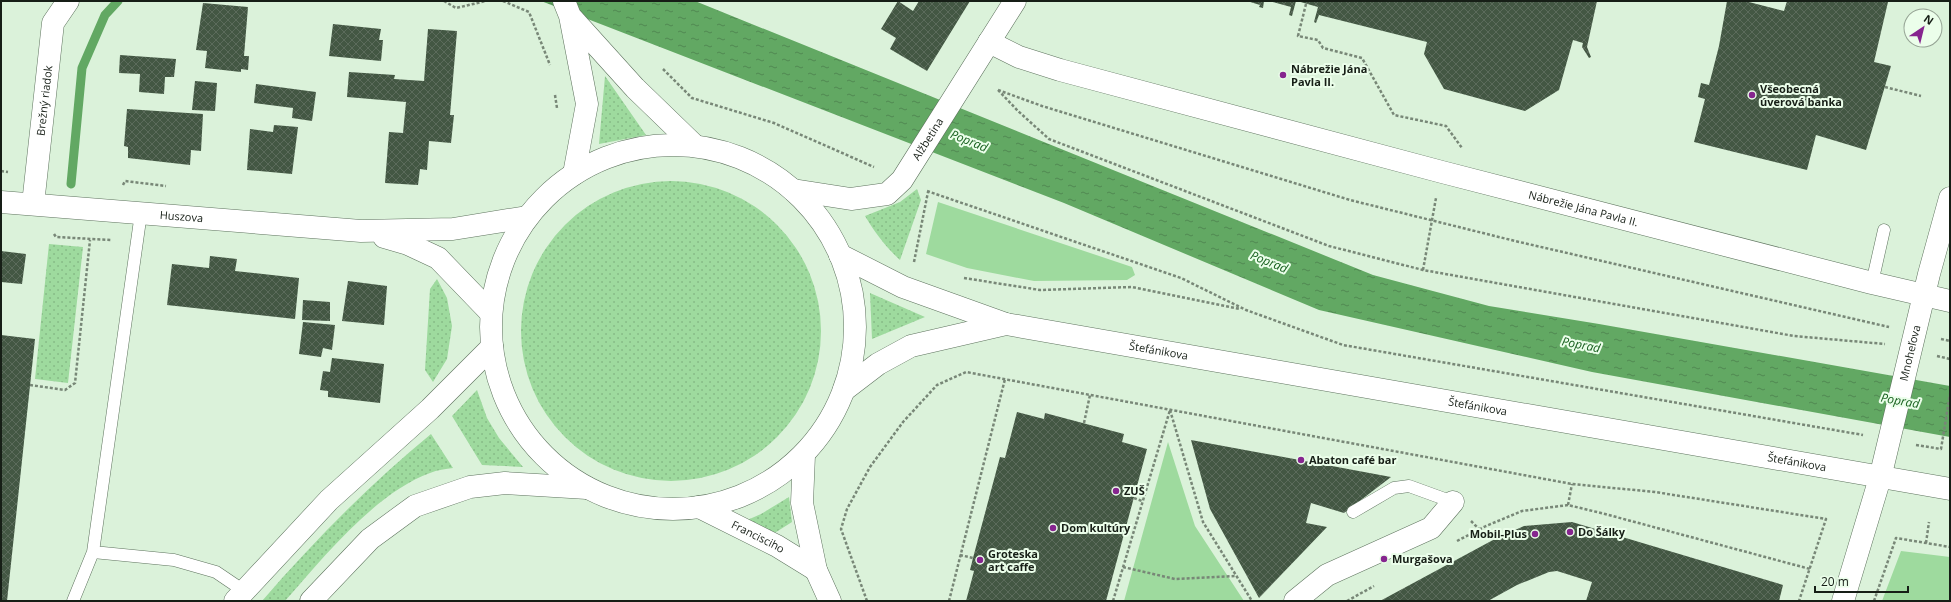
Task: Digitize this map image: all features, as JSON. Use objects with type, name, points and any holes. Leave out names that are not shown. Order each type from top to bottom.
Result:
[{"type":"street","name":"Brežný riadok","points":[[33,204],[53,23],[68,1]]},
{"type":"street","name":"Alžbetina","points":[[793,190],[851,199],[887,194],[902,180],[1014,1]]},
{"type":"street","points":[[567,8],[635,88],[695,146]]},
{"type":"street","points":[[567,8],[587,104],[574,174]]},
{"type":"street","name":"Nábrežie Jána Pavla II.","points":[[989,42],[1019,57],[1060,70],[1442,172],[1872,283],[1950,300]]},
{"type":"street","points":[[652,146],[695,146],[721,151],[747,160],[771,173],[793,190],[812,209],[828,231],[849,277],[854,300],[856,324],[855,348],[844,390],[828,425],[804,455],[786,471],[750,492],[722,503],[680,509],[642,507],[623,502],[588,488],[555,466],[528,438],[508,404],[500,386],[492,347],[491,313],[499,272],[509,246],[527,217],[541,201],[574,174],[592,163],[632,149],[652,146]]},
{"type":"street","name":"Mnoheľova","points":[[1843,601],[1880,478],[1900,442],[1908,363],[1924,295],[1950,198]]},
{"type":"street","name":"Huszova","points":[[1,202],[361,231],[453,229],[527,217]]},
{"type":"street","name":"Huszova","points":[[361,231],[408,244],[438,258],[491,313]]},
{"type":"street","name":"Štefánikova","points":[[840,255],[903,287],[1006,324],[1880,478],[1950,489]]},
{"type":"street","name":"Štefánikova","points":[[844,390],[878,364],[911,346],[1006,324]]},
{"type":"street","points":[[240,596],[329,500],[430,408],[492,347]]},
{"type":"street","points":[[804,455],[802,503],[816,570],[830,601]]},
{"type":"street","points":[[311,601],[370,539],[415,506],[470,487],[505,483],[588,488]]},
{"type":"street","points":[[1295,601],[1327,575],[1431,528],[1453,502]]},
{"type":"street","name":"Francisciho","points":[[699,507],[777,546],[816,570]]},
{"type":"lane","points":[[73,601],[93,552],[141,213]]},
{"type":"lane","points":[[1872,283],[1884,230]]},
{"type":"lane","points":[[1353,512],[1394,488],[1409,486],[1453,502]]},
{"type":"lane","points":[[93,552],[174,560],[216,572],[240,596]]},
{"type":"path","points":[[444,1],[456,8],[486,1]]},
{"type":"path","points":[[503,1],[529,12],[552,71]]},
{"type":"path","points":[[1306,4],[1298,36],[1318,40],[1323,48],[1362,58],[1394,115],[1446,126],[1466,154]]},
{"type":"path","points":[[663,69],[692,98],[774,123],[928,192],[1181,278],[1246,310],[1343,345],[1865,436]]},
{"type":"path","points":[[1885,87],[1921,96]]},
{"type":"path","points":[[1893,345],[1794,336],[1423,270],[1329,246],[1049,139],[1018,111],[998,90],[1042,106],[1350,200],[1950,341]]},
{"type":"path","points":[[555,94],[557,108]]},
{"type":"path","points":[[1423,270],[1442,172]]},
{"type":"path","points":[[914,264],[928,192]]},
{"type":"path","points":[[30,385],[65,390],[75,383],[90,240]]},
{"type":"path","points":[[957,276],[1040,290],[1132,287],[1246,310]]},
{"type":"path","points":[[1933,354],[1950,359]]},
{"type":"path","points":[[867,601],[842,529],[847,508],[870,467],[903,422],[936,385],[966,372],[1572,484],[1655,492],[1826,520],[1799,601]]},
{"type":"path","points":[[948,601],[1005,379]]},
{"type":"path","points":[[1900,442],[1941,449],[1950,394]]},
{"type":"path","points":[[1084,423],[1090,395]]},
{"type":"path","points":[[1113,601],[1170,410]]},
{"type":"path","points":[[1170,410],[1203,522],[1235,576],[1252,601]]},
{"type":"path","points":[[1568,505],[1572,484]]},
{"type":"path","points":[[1134,498],[1142,501]]},
{"type":"path","points":[[1452,544],[1486,526],[1522,511],[1568,505],[1810,569]]},
{"type":"path","points":[[1926,543],[1929,522]]},
{"type":"path","points":[[1874,601],[1896,538],[1950,547]]},
{"type":"path","points":[[960,555],[973,558]]},
{"type":"path","points":[[1123,567],[1175,579],[1235,576]]},
{"type":"path","points":[[1347,601],[1378,584]]},
{"type":"shaded area","points":[[605,76],[646,135],[599,144]]},
{"type":"shaded area","points":[[671,181],[700,184],[728,193],[742,199],[766,215],[777,225],[787,236],[803,260],[809,274],[818,302],[821,331],[818,360],[809,388],[803,402],[787,426],[777,437],[766,447],[742,463],[728,469],[700,478],[671,481],[642,478],[614,469],[600,463],[576,447],[565,437],[555,426],[539,402],[533,388],[524,360],[521,331],[524,302],[533,274],[539,260],[555,236],[565,225],[576,215],[600,199],[614,193],[642,184]]},
{"type":"shaded area","points":[[917,189],[921,200],[900,260],[881,240],[865,216],[900,202]]},
{"type":"shaded area","points":[[938,202],[1132,267],[1135,275],[1127,280],[1034,281],[967,268],[926,254]]},
{"type":"shaded area","points":[[49,244],[83,247],[68,383],[35,379]]},
{"type":"shaded area","points":[[437,279],[447,298],[452,326],[447,359],[433,382],[425,370],[430,289]]},
{"type":"shaded area","points":[[870,293],[925,317],[872,339]]},
{"type":"shaded area","points":[[477,390],[487,418],[499,438],[523,467],[482,465],[452,416]]},
{"type":"shaded area","points":[[431,434],[453,468],[430,473],[410,482],[389,495],[351,528],[285,601],[262,601],[364,493]]},
{"type":"shaded area","points":[[1168,442],[1195,526],[1244,601],[1124,601]]},
{"type":"shaded area","points":[[789,497],[792,522],[773,534],[745,521],[761,514]]},
{"type":"shaded area","points":[[1901,551],[1950,557],[1950,601],[1882,601]]},
{"type":"water","name":"Poprad","points":[[541,1],[695,1],[1373,275],[1489,306],[1950,386],[1950,437],[1592,372],[1319,310],[1064,203]]},
{"type":"building","points":[[898,1],[913,11],[919,1],[970,1],[927,71],[890,49],[896,38],[881,29]]},
{"type":"building","points":[[1247,1],[1264,1],[1263,8],[1259,7],[1260,5]]},
{"type":"building","points":[[1269,1],[1296,1],[1292,16],[1289,15],[1291,7]]},
{"type":"building","points":[[1297,1],[1597,1],[1587,47],[1591,57],[1589,58],[1582,47],[1583,43],[1573,40],[1559,90],[1525,111],[1444,89],[1424,54],[1427,42],[1319,15],[1316,23],[1314,22],[1318,7]]},
{"type":"building","points":[[1727,1],[1745,1],[1784,11],[1787,1],[1888,2],[1874,62],[1891,66],[1866,150],[1816,135],[1807,170],[1694,142],[1705,99],[1698,97],[1701,83],[1709,85],[1719,46]]},
{"type":"building","points":[[203,3],[248,7],[244,56],[249,56],[248,70],[241,69],[241,72],[205,68],[207,51],[196,50]]},
{"type":"building","points":[[333,24],[381,29],[379,40],[383,40],[381,61],[329,56]]},
{"type":"building","points":[[428,29],[457,31],[450,115],[454,115],[451,143],[429,141],[427,170],[420,169],[418,185],[385,183],[389,132],[403,133],[406,102],[347,97],[349,72],[395,75],[394,79],[424,81]]},
{"type":"building","points":[[120,55],[176,59],[174,77],[165,77],[164,94],[139,92],[140,74],[119,73]]},
{"type":"building","points":[[195,81],[217,83],[215,111],[192,110]]},
{"type":"building","points":[[256,84],[316,92],[312,121],[292,118],[293,108],[254,103]]},
{"type":"building","points":[[127,109],[203,114],[201,151],[191,150],[190,165],[128,158],[128,147],[124,146]]},
{"type":"building","points":[[274,125],[298,127],[292,174],[247,170],[250,129],[273,132]]},
{"type":"building","points":[[1,251],[26,254],[22,284],[1,282]]},
{"type":"building","points":[[210,256],[237,259],[235,271],[299,278],[295,319],[167,305],[172,264],[209,268]]},
{"type":"building","points":[[348,281],[387,286],[384,325],[342,321]]},
{"type":"building","points":[[303,300],[330,302],[330,321],[302,320]]},
{"type":"building","points":[[303,322],[335,325],[332,350],[323,348],[321,357],[299,354]]},
{"type":"building","points":[[1,335],[35,339],[7,601],[1,601]]},
{"type":"building","points":[[332,358],[384,364],[380,403],[328,397],[328,391],[320,390],[323,371],[330,372]]},
{"type":"building","name":"Dom kultúry","points":[[1017,412],[1044,419],[1045,413],[1124,434],[1122,442],[1147,449],[1106,601],[966,601],[974,571],[970,570],[1000,457],[1005,458]]},
{"type":"building","points":[[1191,440],[1391,477],[1344,513],[1311,503],[1306,523],[1327,527],[1259,598],[1210,509]]},
{"type":"building","points":[[1572,522],[1783,585],[1779,601],[1586,601],[1592,582],[1557,571],[1549,572],[1517,585],[1488,601],[1380,601],[1493,540],[1524,526]]},
{"type":"waterway","points":[[71,184],[82,68],[105,15],[118,1]]},
{"type":"place","name":"Nábrežie Jána Pavla II.","points":[[1283,75]]},
{"type":"place","name":"Všeobecná úverová banka","points":[[1752,95]]},
{"type":"place","name":"Abaton café bar","points":[[1301,460]]},
{"type":"place","name":"ZUŠ","points":[[1116,491]]},
{"type":"place","name":"Dom kultúry","points":[[1053,528]]},
{"type":"place","name":"Do Šálky","points":[[1570,532]]},
{"type":"place","name":"Mobil-Plus","points":[[1535,534]]},
{"type":"place","name":"Murgašova","points":[[1384,559]]},
{"type":"place","name":"Groteska art caffe","points":[[980,560]]}]
